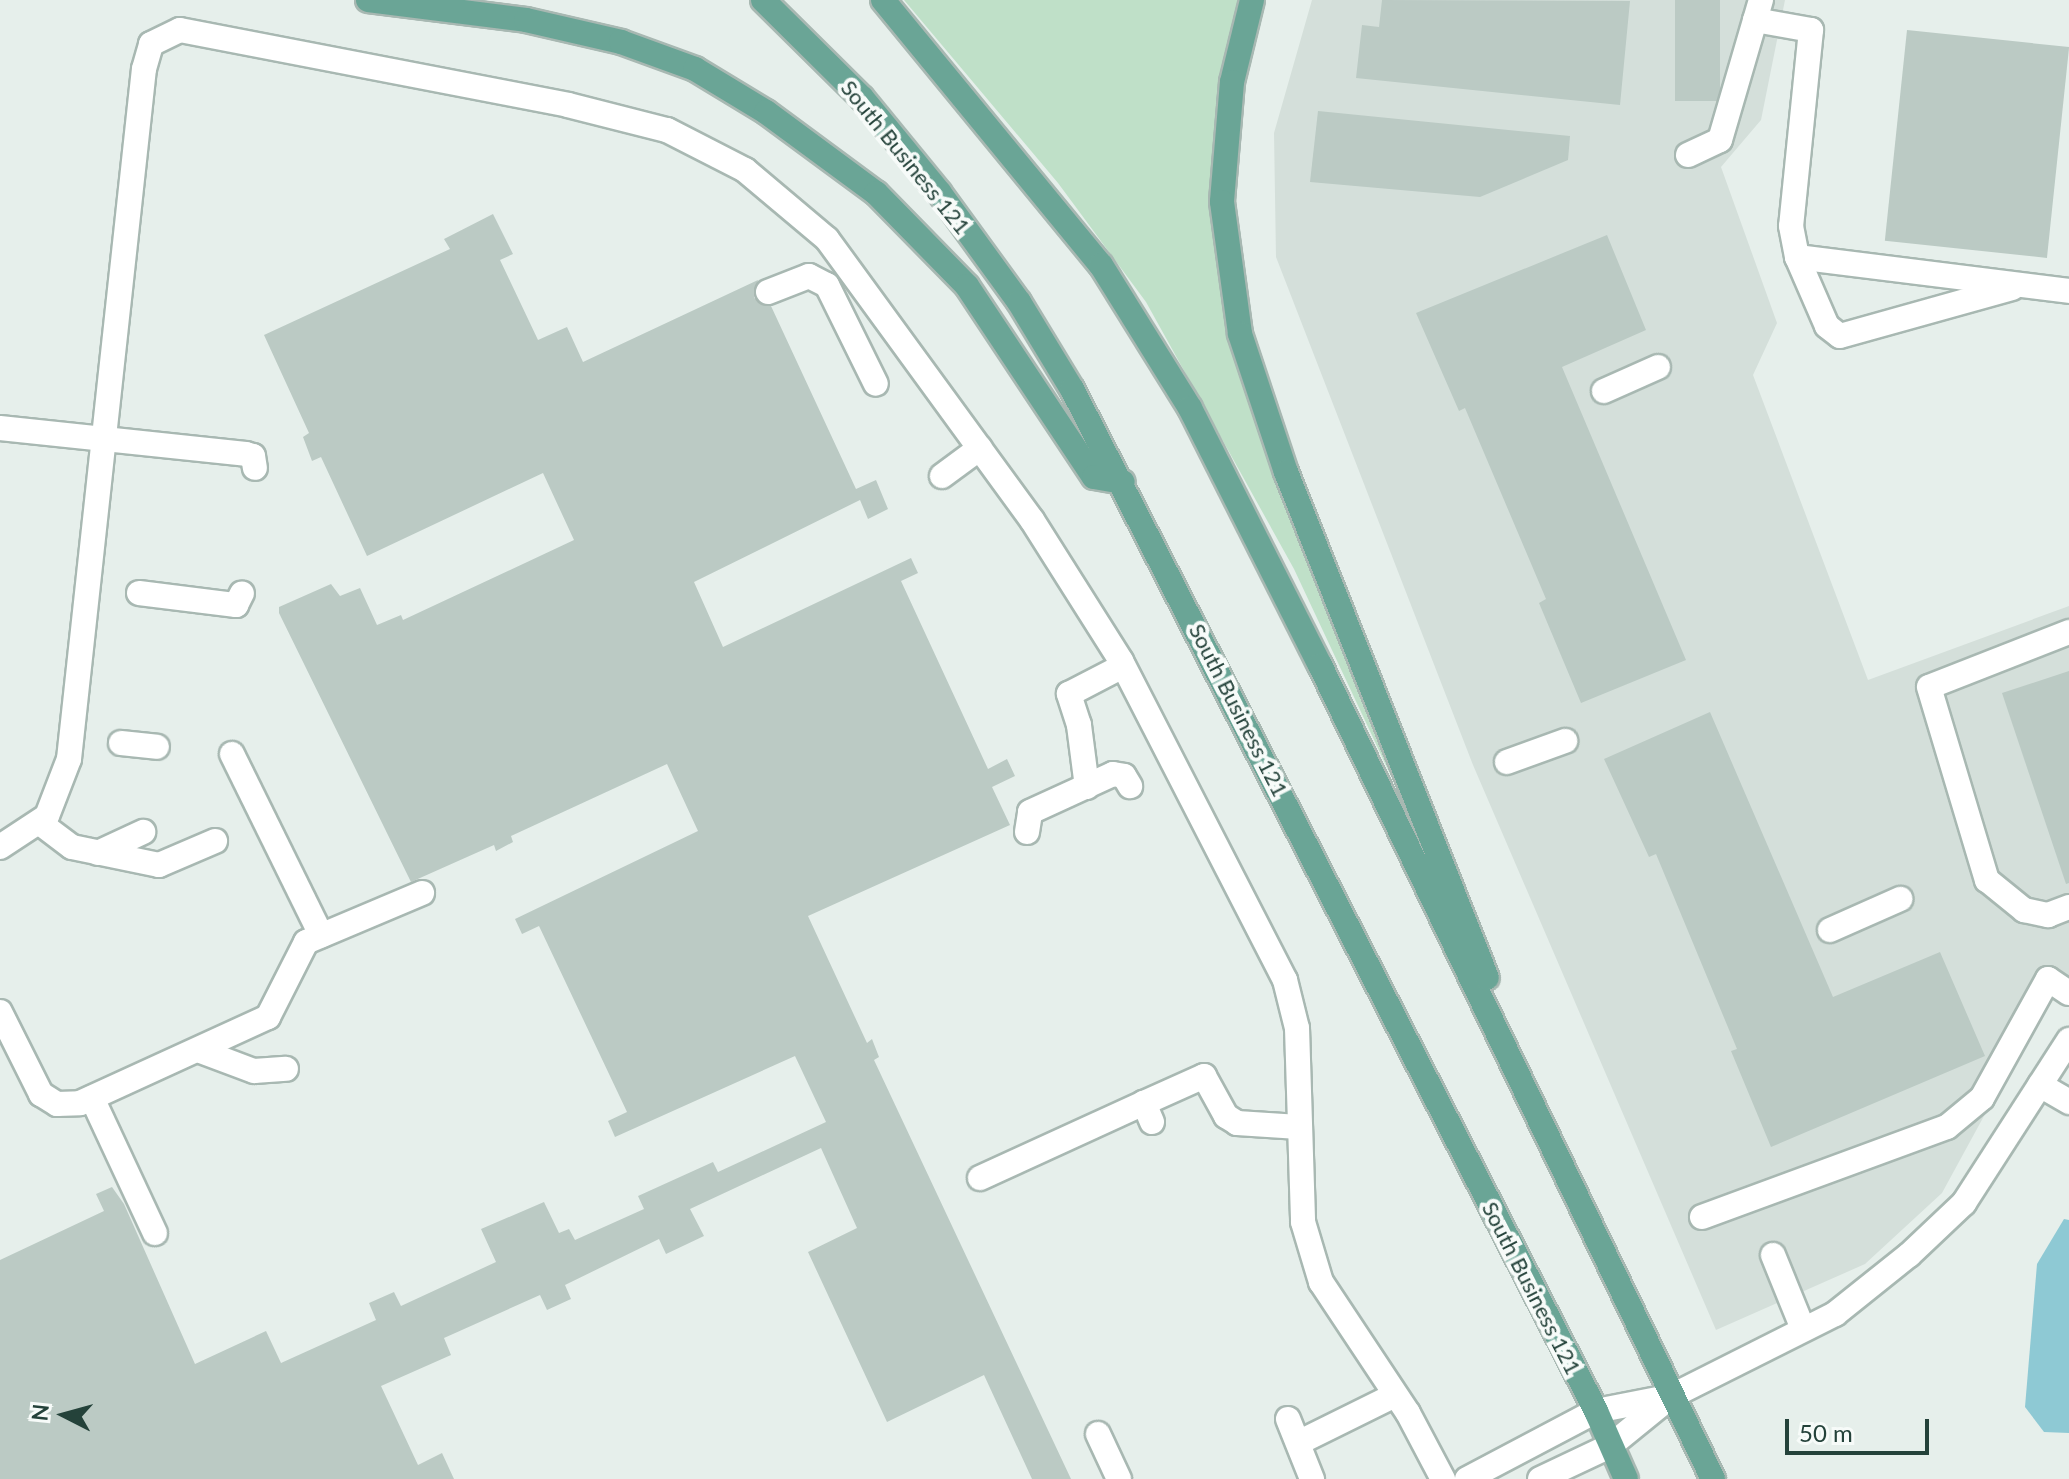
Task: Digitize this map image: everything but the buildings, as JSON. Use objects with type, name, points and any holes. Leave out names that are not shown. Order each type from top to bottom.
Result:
[{"type":"main road","points":[[368,0],[526,20],[621,42],[695,69],[766,112],[876,193],[967,286],[1094,477],[1123,482]]},
{"type":"main road","name":"South Business 121","points":[[763,0],[862,98],[939,192],[1019,302],[1123,482],[1596,1411],[1626,1479]]},
{"type":"main road","points":[[883,0],[1101,265],[1190,408],[1327,679],[1670,1397],[1713,1479]]},
{"type":"main road","points":[[1252,0],[1232,82],[1222,202],[1240,334],[1286,472],[1520,1062],[1546,1116],[1546,1137]]},
{"type":"street","points":[[1688,155],[1720,140],[1758,10],[1811,30],[1791,226],[1797,257],[1827,326],[1840,336],[2022,285]]},
{"type":"street","points":[[0,847],[40,823],[55,803],[69,759],[144,69],[151,44],[180,30],[607,113],[694,142],[745,170],[827,239],[1056,555],[1123,666],[1285,980],[1297,1028],[1303,1222],[1310,1253],[1335,1310],[1395,1395],[1443,1479]]},
{"type":"street","points":[[1797,257],[2069,291]]},
{"type":"street","points":[[768,292],[809,276],[827,285],[876,384]]},
{"type":"street","points":[[1604,391],[1658,367]]},
{"type":"street","points":[[0,428],[246,454],[253,456],[255,468]]},
{"type":"street","points":[[942,476],[980,448]]},
{"type":"street","points":[[139,593],[236,605],[242,593]]},
{"type":"street","points":[[2069,632],[1929,687],[1987,880],[2024,910],[2048,915],[2069,907]]},
{"type":"street","points":[[1087,787],[1079,725],[1069,694],[1123,666]]},
{"type":"street","points":[[1507,762],[1565,741]]},
{"type":"street","points":[[121,743],[157,747]]},
{"type":"street","points":[[232,754],[321,935]]},
{"type":"street","points":[[1027,832],[1030,812],[1118,774],[1130,786]]},
{"type":"street","points":[[40,823],[62,842],[159,865],[215,841]]},
{"type":"street","points":[[98,853],[143,832]]},
{"type":"street","points":[[0,1012],[41,1094],[64,1105],[92,1098],[268,1017],[306,942],[422,893]]},
{"type":"street","points":[[1830,930],[1900,899]]},
{"type":"street","points":[[1702,1217],[1947,1127],[1982,1098],[2048,979],[2069,993]]},
{"type":"street","points":[[1540,1479],[1610,1446],[1670,1397],[1835,1314],[1872,1285],[1964,1203],[2069,1040]]},
{"type":"street","points":[[198,1050],[254,1071],[286,1069]]},
{"type":"street","points":[[980,1178],[1148,1112],[1204,1076],[1226,1116],[1237,1123],[1299,1127]]},
{"type":"street","points":[[2040,1085],[2069,1102]]},
{"type":"street","points":[[92,1098],[155,1233]]},
{"type":"street","points":[[1773,1255],[1803,1329]]},
{"type":"street","points":[[1300,1442],[1395,1395]]},
{"type":"street","points":[[1467,1479],[1596,1411],[1670,1397]]},
{"type":"street","points":[[1288,1419],[1300,1442],[1312,1479]]},
{"type":"street","points":[[1098,1434],[1119,1479]]},
{"type":"shaded area","points":[[1312,0],[1785,0],[1761,120],[1721,167],[1777,323],[1753,375],[1868,680],[2069,606],[2069,980],[2038,1017],[1942,1193],[1865,1264],[1716,1330],[1473,765],[1276,257],[1274,133]]},
{"type":"green space","points":[[904,0],[1244,0],[1222,261],[1401,772],[1391,776],[1294,569],[1146,302],[1058,183]]},
{"type":"water","points":[[2064,1219],[2069,1220],[2069,1433],[2044,1432],[2025,1407],[2037,1264]]}]
